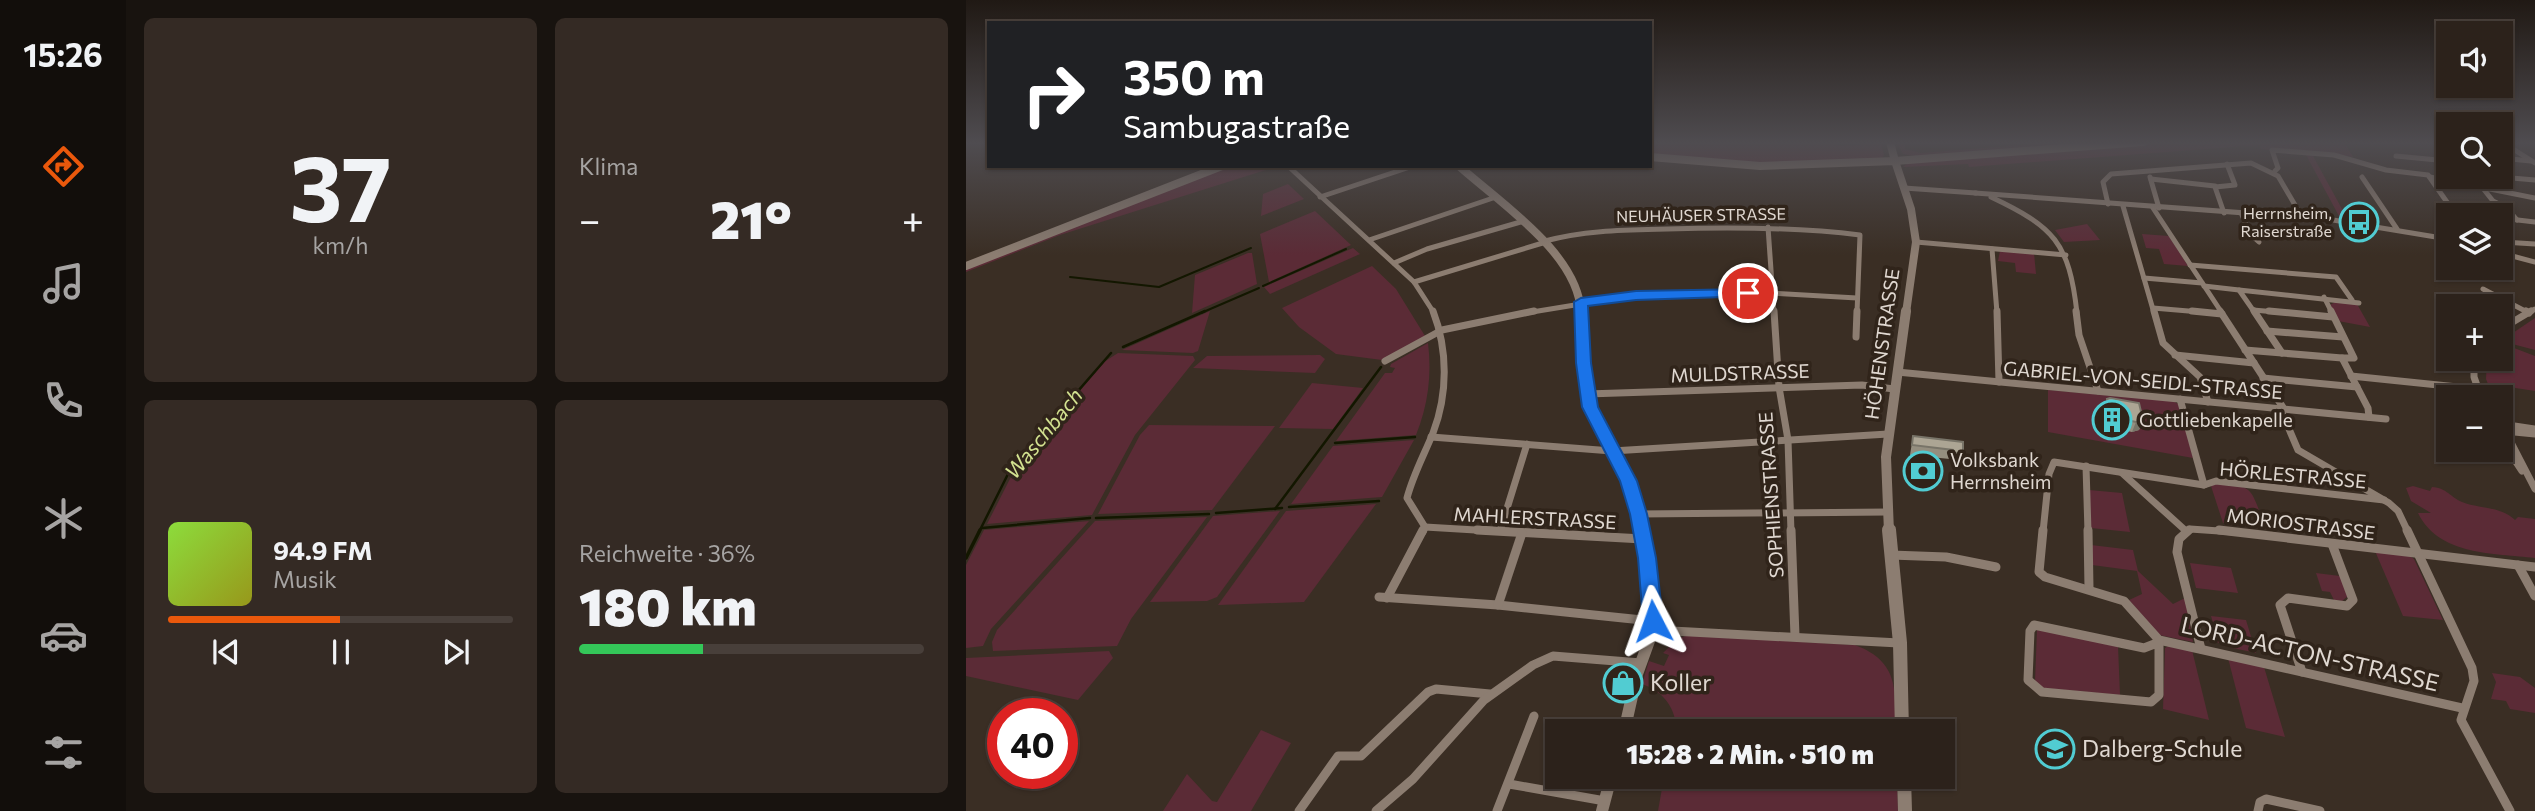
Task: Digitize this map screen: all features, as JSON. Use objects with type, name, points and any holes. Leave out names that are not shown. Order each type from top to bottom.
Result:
[{"type":"main road","name":"HÖHENSTRASSE","points":[[1901,180],[1913,217],[1916,243],[1888,434],[1890,555],[1900,643],[1902,719]]},
{"type":"main road","points":[[1904,789],[1905,811]]},
{"type":"street","points":[[966,265],[1184,180]]},
{"type":"street","points":[[1302,180],[1414,282],[1423,292],[1443,330],[1442,394],[1431,437],[1407,498],[1425,527],[1383,597],[1498,605],[1653,625],[1900,643]]},
{"type":"street","points":[[1320,197],[1371,180]]},
{"type":"street","points":[[1476,180],[1545,242],[1570,272],[1581,302],[1587,394],[1593,417],[1628,481],[1639,514],[1653,625],[1627,719]]},
{"type":"street","points":[[2104,180],[2108,204]]},
{"type":"street","points":[[2151,180],[2156,208],[2282,409],[2298,450],[2384,500],[2398,511],[2473,668],[2474,681],[2462,708],[2463,727],[2510,811]]},
{"type":"street","points":[[2159,180],[2215,186],[2235,185],[2233,180]]},
{"type":"street","points":[[2284,180],[2302,217]]},
{"type":"street","points":[[2365,180],[2398,229]]},
{"type":"street","points":[[2431,180],[2447,203]]},
{"type":"street","points":[[2215,186],[2224,213]]},
{"type":"street","points":[[1904,188],[2242,215],[2302,217],[2436,237]]},
{"type":"street","points":[[2484,189],[2493,201],[2507,208],[2518,220]]},
{"type":"street","points":[[2492,189],[2535,198]]},
{"type":"street","points":[[1975,193],[2007,202],[2035,218],[2054,235],[2066,254],[2073,280],[2079,335],[2098,391]]},
{"type":"street","points":[[1368,240],[1496,197]]},
{"type":"street","points":[[2123,206],[2162,343],[2200,377],[2208,402]]},
{"type":"street","points":[[2242,215],[2250,234],[2259,242]]},
{"type":"street","points":[[2513,219],[2534,223]]},
{"type":"street","points":[[1394,263],[1524,221]]},
{"type":"street","name":"NEUHÄUSER STRASSE","points":[[1414,282],[1579,231],[1768,227],[1860,235],[1857,298]]},
{"type":"street","name":"SOPHIENSTRASSE","points":[[1768,227],[1770,293],[1779,387],[1788,440],[1796,636]]},
{"type":"street","points":[[1916,243],[2066,254]]},
{"type":"street","points":[[2513,243],[2535,244]]},
{"type":"street","points":[[1993,249],[1999,382]]},
{"type":"street","points":[[2513,256],[2535,262]]},
{"type":"street","points":[[2144,278],[2355,301],[2336,277],[2190,265]]},
{"type":"street","points":[[2483,289],[2532,311]]},
{"type":"street","points":[[2239,290],[2282,353]]},
{"type":"street","points":[[1385,361],[1443,330],[1581,302],[1636,296],[1770,293],[1857,298],[1856,337]]},
{"type":"street","points":[[2245,350],[2354,358],[2323,297]]},
{"type":"street","points":[[2152,308],[2222,314]]},
{"type":"street","points":[[2253,310],[2333,317]]},
{"type":"street","points":[[2513,322],[2532,311]]},
{"type":"street","points":[[2267,331],[2343,337]]},
{"type":"street","points":[[2175,355],[2254,363]]},
{"type":"street","points":[[2342,358],[2368,408],[2369,417]]},
{"type":"street","name":"GABRIEL-VON-SEIDL-STRASSE","points":[[1896,372],[2386,419]]},
{"type":"street","points":[[2351,376],[2436,389]]},
{"type":"street","points":[[2263,378],[2357,387]]},
{"type":"street","name":"MULDSTRASSE","points":[[1587,394],[1862,385],[1894,389]]},
{"type":"street","name":"HÖRLESTRASSE","points":[[2180,399],[2204,485],[2216,481],[2384,500]]},
{"type":"street","points":[[2513,430],[2535,431]]},
{"type":"street","points":[[1431,437],[1612,451],[1888,434]]},
{"type":"street","points":[[1500,531],[1527,444]]},
{"type":"street","points":[[2513,449],[2535,489]]},
{"type":"street","name":"LORD-ACTON-STRASSE","points":[[2087,466],[2056,462],[2051,465],[2038,569],[2045,577],[2124,601],[2158,642],[2201,649],[2462,708]]},
{"type":"street","points":[[2088,588],[2087,466],[2204,485]]},
{"type":"street","points":[[2120,472],[2186,531],[2179,539],[2177,552],[2201,649]]},
{"type":"street","points":[[1639,514],[1888,512]]},
{"type":"street","name":"MAHLERSTRASSE","points":[[1425,527],[1643,540]]},
{"type":"street","name":"MORIOSTRASSE","points":[[2186,531],[2207,528],[2535,567]]},
{"type":"street","points":[[1498,605],[1522,533]]},
{"type":"street","points":[[2302,672],[2280,605],[2288,598],[2347,606],[2353,600],[2332,544]]},
{"type":"street","points":[[1890,555],[1946,557],[1996,567]]},
{"type":"street","points":[[2518,565],[2535,596]]},
{"type":"street","points":[[2034,625],[2144,648],[2158,642],[2159,695],[2151,702],[2042,692],[2028,680],[2030,631],[2034,625]]},
{"type":"street","points":[[1376,811],[1413,779],[1490,694],[1533,664],[1553,656],[1641,663]]},
{"type":"street","points":[[1299,811],[1338,756],[1361,757],[1428,692],[1436,689],[1490,694]]},
{"type":"street","points":[[1497,811],[1534,716]]},
{"type":"street","points":[[1509,784],[1603,806],[1608,789]]},
{"type":"street","points":[[2258,811],[2260,802],[2266,799],[2320,811]]},
{"type":"shaded area","points":[[1192,180],[1234,180],[1060,235],[966,272],[966,268]]},
{"type":"shaded area","points":[[2319,180],[2326,180],[2348,220],[2340,218]]},
{"type":"shaded area","points":[[1288,184],[1304,199],[1261,216],[1263,194]]},
{"type":"shaded area","points":[[1315,211],[1351,245],[1269,282],[1260,234]]},
{"type":"shaded area","points":[[2087,224],[2100,240],[2064,242],[2055,230]]},
{"type":"shaded area","points":[[2142,234],[2169,236],[2188,266],[2164,264],[2159,249],[2146,248]]},
{"type":"shaded area","points":[[1353,248],[1360,254],[1270,294],[1264,287]]},
{"type":"shaded area","points":[[2000,251],[2034,253],[2036,274],[2016,272],[2015,263],[1998,261]]},
{"type":"shaded area","points":[[1252,253],[1257,284],[1192,313],[1195,275]]},
{"type":"shaded area","points":[[1372,266],[1396,289],[1425,336],[1382,360],[1336,354],[1299,327],[1282,308]]},
{"type":"shaded area","points":[[2337,301],[2357,304],[2370,327],[2338,321],[2330,305]]},
{"type":"shaded area","points":[[1210,311],[1198,351],[1122,350]]},
{"type":"shaded area","points":[[2535,318],[2535,350],[2513,344],[2513,333]]},
{"type":"shaded area","points":[[1428,343],[1428,390],[1416,435],[1336,441],[1385,373],[1392,373],[1395,368],[1390,367],[1391,364]]},
{"type":"shaded area","points":[[2513,348],[2535,356],[2535,391],[2513,388],[2513,385],[2488,385],[2486,371],[2513,371]]},
{"type":"shaded area","points":[[1118,353],[1193,356],[1195,360],[1135,435],[1092,515],[987,524],[1016,467],[1104,362]]},
{"type":"shaded area","points":[[1320,355],[1325,359],[1315,373],[1193,368],[1207,356]]},
{"type":"shaded area","points":[[1312,383],[1363,388],[1333,429],[1279,428]]},
{"type":"shaded area","points":[[2048,390],[2173,401],[2180,405],[2193,458],[2048,432]]},
{"type":"shaded area","points":[[1149,425],[1275,426],[1212,510],[1098,514],[1140,435]]},
{"type":"shaded area","points":[[1414,440],[1382,497],[1291,504],[1333,446]]},
{"type":"shaded area","points":[[2215,483],[2246,489],[2254,497],[2261,516],[2236,513],[2239,526],[2223,523],[2211,486]]},
{"type":"shaded area","points":[[2413,486],[2430,491],[2432,487],[2441,489],[2462,502],[2503,512],[2515,520],[2518,517],[2535,519],[2535,558],[2469,550],[2439,537],[2427,527],[2418,513],[2431,513],[2411,501],[2406,488]]},
{"type":"shaded area","points":[[2089,490],[2122,493],[2130,532],[2091,528]]},
{"type":"shaded area","points":[[1376,504],[1304,602],[1218,605],[1286,511]]},
{"type":"shaded area","points":[[1280,511],[1217,597],[1207,601],[1150,602],[1213,516]]},
{"type":"shaded area","points":[[1207,517],[1131,619],[1117,646],[993,651],[992,642],[997,630],[1095,521]]},
{"type":"shaded area","points":[[1089,521],[991,629],[983,646],[966,648],[966,565],[984,530]]},
{"type":"shaded area","points":[[2091,545],[2133,550],[2138,571],[2173,604],[2185,598],[2193,642],[2159,635],[2129,600],[2142,594],[2137,571],[2092,565]]},
{"type":"shaded area","points":[[2375,551],[2408,555],[2414,559],[2443,620],[2403,616]]},
{"type":"shaded area","points":[[2190,563],[2231,568],[2238,593],[2196,588]]},
{"type":"shaded area","points":[[2316,573],[2340,576],[2348,596],[2342,601],[2334,600],[2330,592],[2322,591]]},
{"type":"shaded area","points":[[2211,616],[2246,620],[2256,653],[2226,646],[2213,639],[2205,626],[2214,626]]},
{"type":"shaded area","points":[[2037,630],[2118,646],[2120,695],[2043,688],[2035,682]]},
{"type":"shaded area","points":[[1688,635],[1855,645],[1870,652],[1887,669],[1892,679],[1896,719],[1675,719],[1662,696],[1642,684],[1649,661],[1664,666],[1669,655],[1663,653],[1677,639]]},
{"type":"shaded area","points":[[2170,645],[2192,650],[2209,720],[2163,709],[2165,648]]},
{"type":"shaded area","points":[[1109,651],[1113,658],[1078,700],[966,676],[966,658]]},
{"type":"shaded area","points":[[2228,658],[2264,667],[2285,737],[2246,728]]},
{"type":"shaded area","points":[[2492,673],[2520,677],[2535,688],[2535,713],[2510,709],[2506,701],[2491,699],[2496,682]]},
{"type":"shaded area","points":[[1261,730],[1291,743],[1251,811],[1163,811],[1187,774],[1212,801],[1217,802]]},
{"type":"shaded area","points":[[1662,789],[1897,789],[1898,811],[1658,811]]},
{"type":"building","points":[[2107,399],[2139,403],[2143,420],[2136,422],[2112,417]]},
{"type":"building","points":[[1913,436],[1963,442],[1963,454],[1953,453],[1953,450],[1912,445]]},
{"type":"waterway","points":[[1070,277],[1159,287],[1251,248]]},
{"type":"waterway","points":[[1263,286],[1346,249]]},
{"type":"waterway","points":[[1201,313],[1259,288]]},
{"type":"waterway","points":[[1123,347],[1205,311]]},
{"type":"waterway","name":"Waschbach","points":[[966,558],[1011,468],[1111,353]]},
{"type":"waterway","points":[[1275,509],[1381,367]]},
{"type":"waterway","points":[[1335,443],[1415,437]]},
{"type":"waterway","points":[[1289,507],[1379,501]]},
{"type":"waterway","points":[[1275,509],[1282,508]]},
{"type":"waterway","points":[[1216,513],[1275,509]]},
{"type":"waterway","points":[[1096,518],[1209,514]]},
{"type":"waterway","points":[[982,528],[1090,518]]},
{"type":"place","name":"Herrnsheim, Raiserstraße","points":[[2359,222]]},
{"type":"place","name":"Gottliebenkapelle","points":[[2112,420]]},
{"type":"place","name":"Volksbank Herrnsheim","points":[[1923,471]]},
{"type":"place","name":"Koller","points":[[1623,683]]},
{"type":"place","name":"Dalberg-Schule","points":[[2055,749]]},
{"type":"route","points":[[1653,621],[1647,558],[1639,514],[1628,481],[1599,430],[1590,407],[1583,363],[1581,302],[1636,296],[1748,293]]}]
